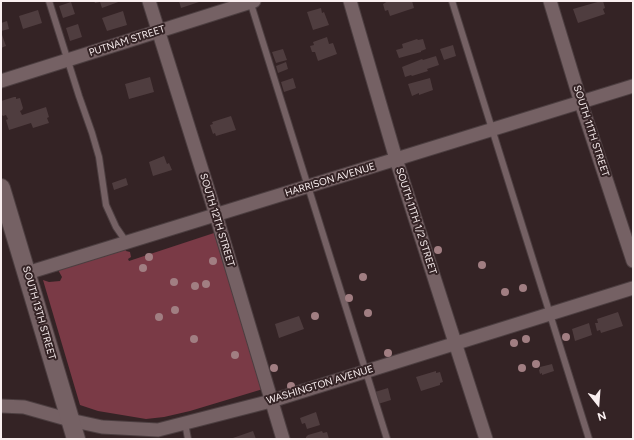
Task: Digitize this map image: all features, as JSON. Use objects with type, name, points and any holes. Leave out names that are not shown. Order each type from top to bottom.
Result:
[{"type":"main road","name":"SOUTH 13TH STREET","points":[[1,188],[5,215],[27,273],[76,439]]},
{"type":"street","name":"SOUTH 12TH STREET","points":[[149,1],[216,215],[283,439]]},
{"type":"street","name":"PUTNAM STREET","points":[[1,81],[251,1]]},
{"type":"street","name":"SOUTH 11TH 1/2 STREET","points":[[350,1],[396,159],[486,439]]},
{"type":"street","name":"SOUTH 11TH STREET","points":[[550,1],[581,103],[633,261]]},
{"type":"street","name":"HARRISON AVENUE","points":[[27,273],[633,86]]},
{"type":"street","name":"WASHINGTON AVENUE","points":[[1,406],[24,407],[102,427],[158,430],[271,401],[633,288]]},
{"type":"lane","points":[[49,1],[97,151],[106,205],[116,227],[127,242]]},
{"type":"lane","points":[[251,1],[307,187],[387,439]]},
{"type":"lane","points":[[452,1],[589,439]]},
{"type":"lane","points":[[185,423],[188,439]]},
{"type":"shaded area","points":[[214,233],[263,389],[190,411],[164,417],[146,419],[98,411],[80,405],[43,280],[49,282],[60,281],[62,277],[57,268],[124,246],[126,251],[130,252],[131,257],[128,259],[129,261]]},
{"type":"building","points":[[94,1],[121,1],[102,8],[100,2],[95,3]]},
{"type":"building","points":[[179,1],[202,1],[181,8]]},
{"type":"building","points":[[388,1],[412,1],[414,8],[390,16],[388,10],[385,11],[383,4]]},
{"type":"building","points":[[603,1],[605,8],[603,9],[605,14],[578,23],[573,9]]},
{"type":"building","points":[[71,2],[75,14],[63,18],[59,6]]},
{"type":"building","points":[[321,8],[322,13],[324,12],[329,25],[313,30],[307,12]]},
{"type":"building","points":[[38,10],[42,23],[23,29],[19,16]]},
{"type":"building","points":[[123,11],[127,25],[107,31],[102,18]]},
{"type":"building","points":[[7,21],[9,29],[1,31],[1,23]]},
{"type":"building","points":[[78,24],[82,37],[70,41],[66,28]]},
{"type":"building","points":[[1,32],[6,46],[1,48]]},
{"type":"building","points":[[327,37],[329,44],[333,43],[337,54],[318,61],[315,52],[312,52],[310,46],[314,45],[313,42]]},
{"type":"building","points":[[417,39],[423,39],[426,49],[421,52],[399,58],[396,50],[403,48],[402,44]]},
{"type":"building","points":[[453,45],[456,56],[444,60],[440,49]]},
{"type":"building","points":[[283,49],[287,60],[276,63],[272,52]]},
{"type":"building","points":[[436,56],[439,65],[427,69],[428,71],[405,77],[402,67],[422,59]]},
{"type":"building","points":[[286,62],[288,69],[278,73],[276,66]]},
{"type":"building","points":[[150,77],[154,92],[129,99],[125,84]]},
{"type":"building","points":[[293,78],[296,88],[284,92],[281,82]]},
{"type":"building","points":[[430,78],[433,90],[412,96],[408,84]]},
{"type":"building","points":[[16,97],[16,99],[20,98],[23,108],[20,111],[22,115],[46,107],[49,123],[33,128],[31,123],[9,130],[6,115],[1,115],[1,101]]},
{"type":"building","points":[[231,116],[236,130],[216,136],[215,133],[213,134],[210,125],[213,124],[212,122]]},
{"type":"building","points":[[164,156],[167,164],[169,163],[172,170],[153,176],[149,162]]},
{"type":"building","points":[[126,178],[128,185],[114,190],[112,183]]},
{"type":"building","points":[[618,312],[623,326],[601,333],[600,330],[597,331],[595,323],[598,323],[597,319]]},
{"type":"building","points":[[299,316],[304,329],[279,338],[275,324]]},
{"type":"building","points":[[589,323],[592,335],[575,341],[572,329]]},
{"type":"building","points":[[552,364],[554,371],[542,375],[542,373],[540,374],[540,367]]},
{"type":"building","points":[[436,371],[436,373],[440,372],[443,382],[440,383],[440,385],[421,391],[416,377]]},
{"type":"building","points":[[388,388],[391,400],[378,404],[375,392]]},
{"type":"building","points":[[316,412],[320,425],[307,429],[305,423],[302,424],[300,418]]},
{"type":"building","points":[[253,431],[256,439],[230,439]]},
{"type":"building","points":[[322,431],[323,433],[327,432],[329,439],[306,439],[308,435]]}]
